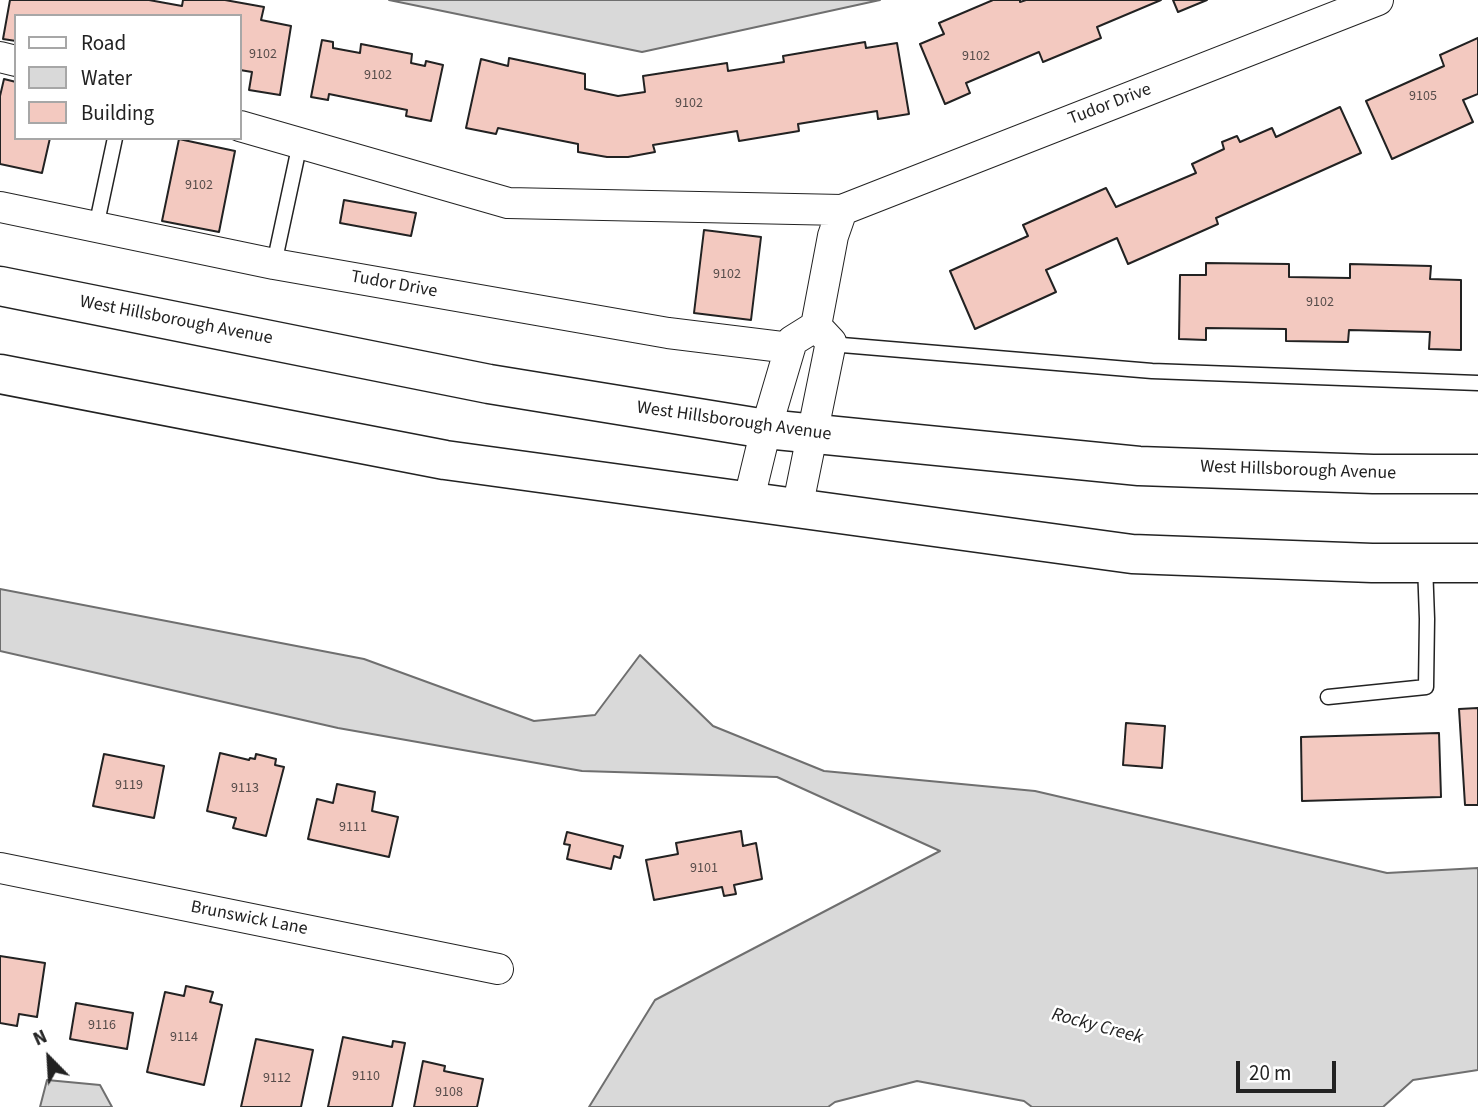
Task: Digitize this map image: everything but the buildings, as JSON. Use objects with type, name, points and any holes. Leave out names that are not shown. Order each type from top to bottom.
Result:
[{"type":"main road","name":"West Hillsborough Avenue","points":[[0,286],[489,384],[766,429],[1139,466],[1373,474],[1478,474]]},
{"type":"main road","points":[[0,374],[445,460],[1132,554],[1358,563],[1478,563]]},
{"type":"street","name":"Tudor Drive","points":[[242,127],[508,202],[842,210],[1378,0]]},
{"type":"street","name":"Tudor Drive","points":[[0,206],[274,264],[668,333],[790,348]]},
{"type":"street","points":[[797,509],[813,434],[833,236],[842,210]]},
{"type":"street","points":[[748,503],[792,341],[823,335]]},
{"type":"street","name":"Brunswick Lane","points":[[0,869],[498,969]]},
{"type":"lane","points":[[96,227],[115,140]]},
{"type":"lane","points":[[274,264],[300,143]]},
{"type":"lane","points":[[823,335],[1152,372],[1478,383]]},
{"type":"lane","points":[[1328,697],[1426,687],[1425,563]]},
{"type":"water","points":[[389,0],[880,0],[642,52]]},
{"type":"water","name":"Rocky Creek","points":[[0,589],[364,659],[534,721],[595,715],[640,655],[713,726],[824,771],[1035,791],[1387,873],[1478,868],[1478,1070],[1413,1080],[1383,1107],[1032,1107],[1024,1101],[917,1081],[835,1102],[828,1107],[589,1107],[655,1000],[940,851],[777,777],[582,771],[338,728],[0,651]]},
{"type":"water","points":[[47,1080],[100,1085],[112,1107],[40,1107]]}]
